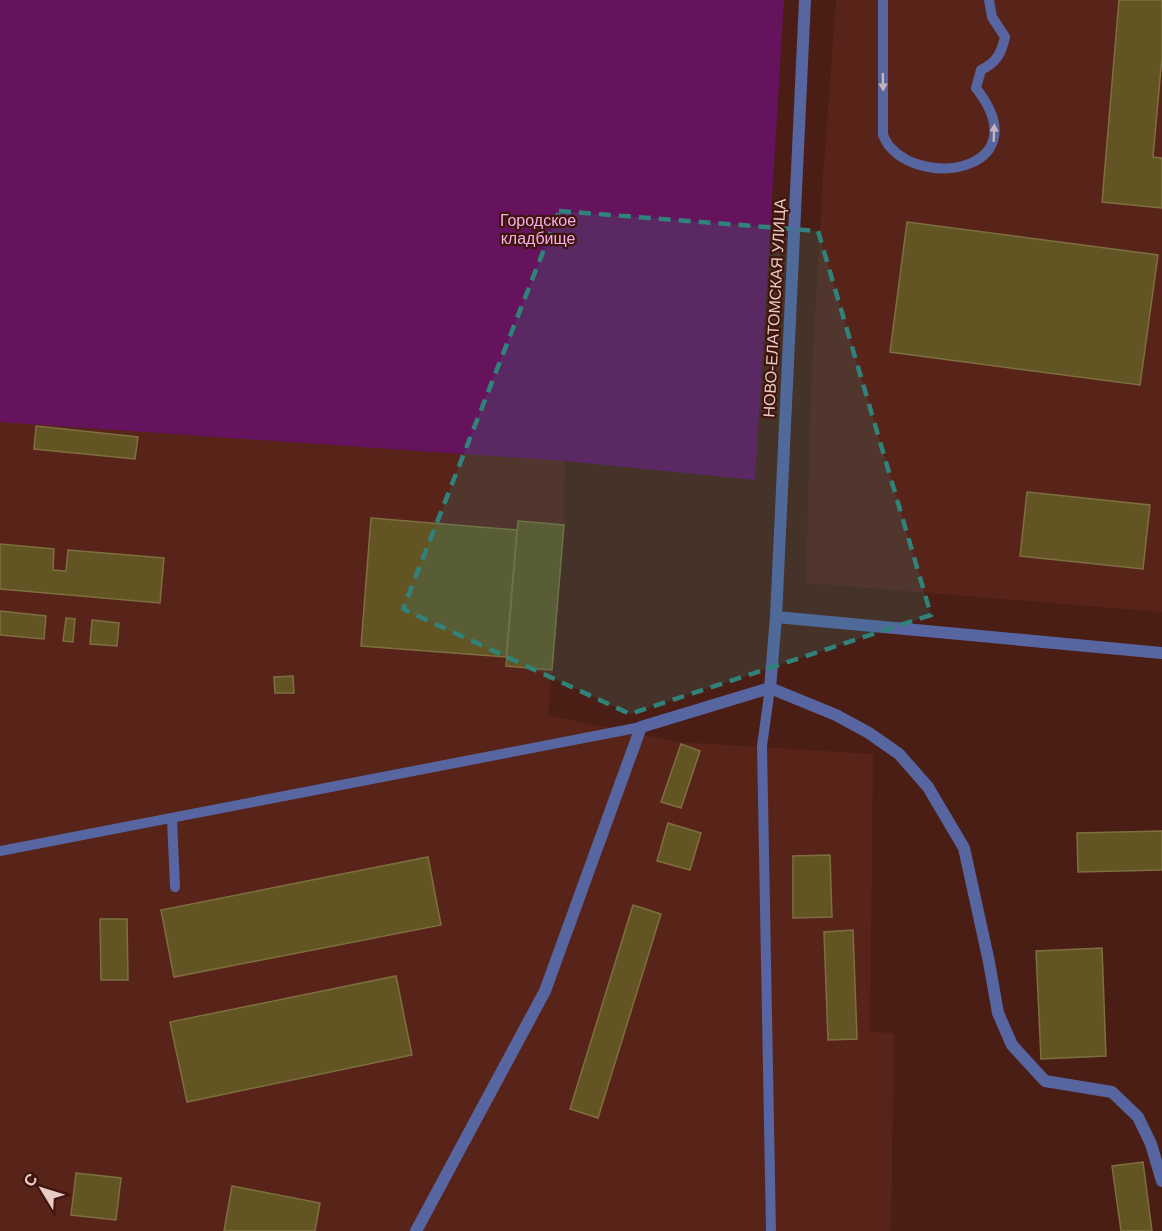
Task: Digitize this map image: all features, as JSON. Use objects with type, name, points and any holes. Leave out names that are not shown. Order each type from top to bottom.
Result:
[{"type":"street","name":"НОВО-ЕЛАТОМСКАЯ УЛИЦА","points":[[770,688],[776,617],[805,0]]},
{"type":"street","points":[[776,617],[1162,653]]},
{"type":"street","points":[[416,1231],[545,991],[641,727],[770,688],[836,715],[869,733],[899,754],[928,787],[964,848],[998,1013],[1012,1045],[1045,1081],[1112,1092],[1138,1117],[1151,1144],[1162,1181]]},
{"type":"lane","points":[[883,0],[883,135],[890,147],[903,157],[935,167],[968,165],[980,159],[993,146],[996,130],[989,104],[976,88],[981,70],[990,66],[1002,52],[1005,37],[992,17],[989,0]]},
{"type":"lane","points":[[770,688],[762,746],[771,1231]]},
{"type":"lane","points":[[0,851],[641,727]]},
{"type":"lane","points":[[172,819],[175,887]]},
{"type":"highlighted area","points":[[559,211],[818,231],[931,615],[630,714],[403,609]]},
{"type":"shaded area","points":[[836,0],[1162,0],[1162,612],[806,583],[811,386]]},
{"type":"shaded area","points":[[0,422],[565,461],[564,525],[548,715],[677,742],[873,754],[870,1032],[894,1033],[891,1231],[0,1231]]},
{"type":"green space","name":"Городское кладбище","points":[[0,0],[784,0],[755,480],[565,461],[0,422]]},
{"type":"building","points":[[1119,0],[1162,0],[1162,57],[1153,157],[1162,158],[1162,208],[1102,202]]},
{"type":"building","points":[[907,222],[1158,255],[1140,385],[890,352]]},
{"type":"building","points":[[36,426],[138,437],[135,459],[34,449]]},
{"type":"building","points":[[1027,492],[1150,505],[1143,569],[1020,556]]},
{"type":"building","points":[[371,518],[517,530],[506,657],[361,646]]},
{"type":"building","points":[[518,521],[564,525],[552,670],[506,666]]},
{"type":"building","points":[[0,544],[54,549],[53,570],[66,571],[68,550],[164,558],[160,603],[0,589]]},
{"type":"building","points":[[0,611],[46,616],[44,639],[0,635]]},
{"type":"building","points":[[66,618],[75,619],[73,642],[63,641]]},
{"type":"building","points":[[92,620],[119,623],[117,646],[90,644]]},
{"type":"building","points":[[293,676],[294,693],[275,693],[274,677]]},
{"type":"building","points":[[681,744],[700,751],[681,808],[661,802]]},
{"type":"building","points":[[668,823],[701,833],[690,870],[657,861]]},
{"type":"building","points":[[1162,831],[1162,870],[1078,872],[1077,833]]},
{"type":"building","points":[[830,855],[832,917],[793,918],[793,856]]},
{"type":"building","points":[[428,857],[441,925],[174,977],[161,910]]},
{"type":"building","points":[[633,905],[661,914],[598,1118],[570,1109]]},
{"type":"building","points":[[100,919],[127,919],[128,980],[101,980]]},
{"type":"building","points":[[853,930],[857,1039],[828,1040],[824,932]]},
{"type":"building","points":[[1102,948],[1106,1056],[1041,1059],[1036,951]]},
{"type":"building","points":[[396,976],[412,1055],[187,1102],[170,1022]]},
{"type":"building","points":[[1143,1162],[1152,1231],[1121,1231],[1112,1166]]},
{"type":"building","points":[[76,1173],[121,1178],[116,1220],[71,1215]]},
{"type":"building","points":[[232,1186],[320,1203],[315,1231],[224,1231]]}]
